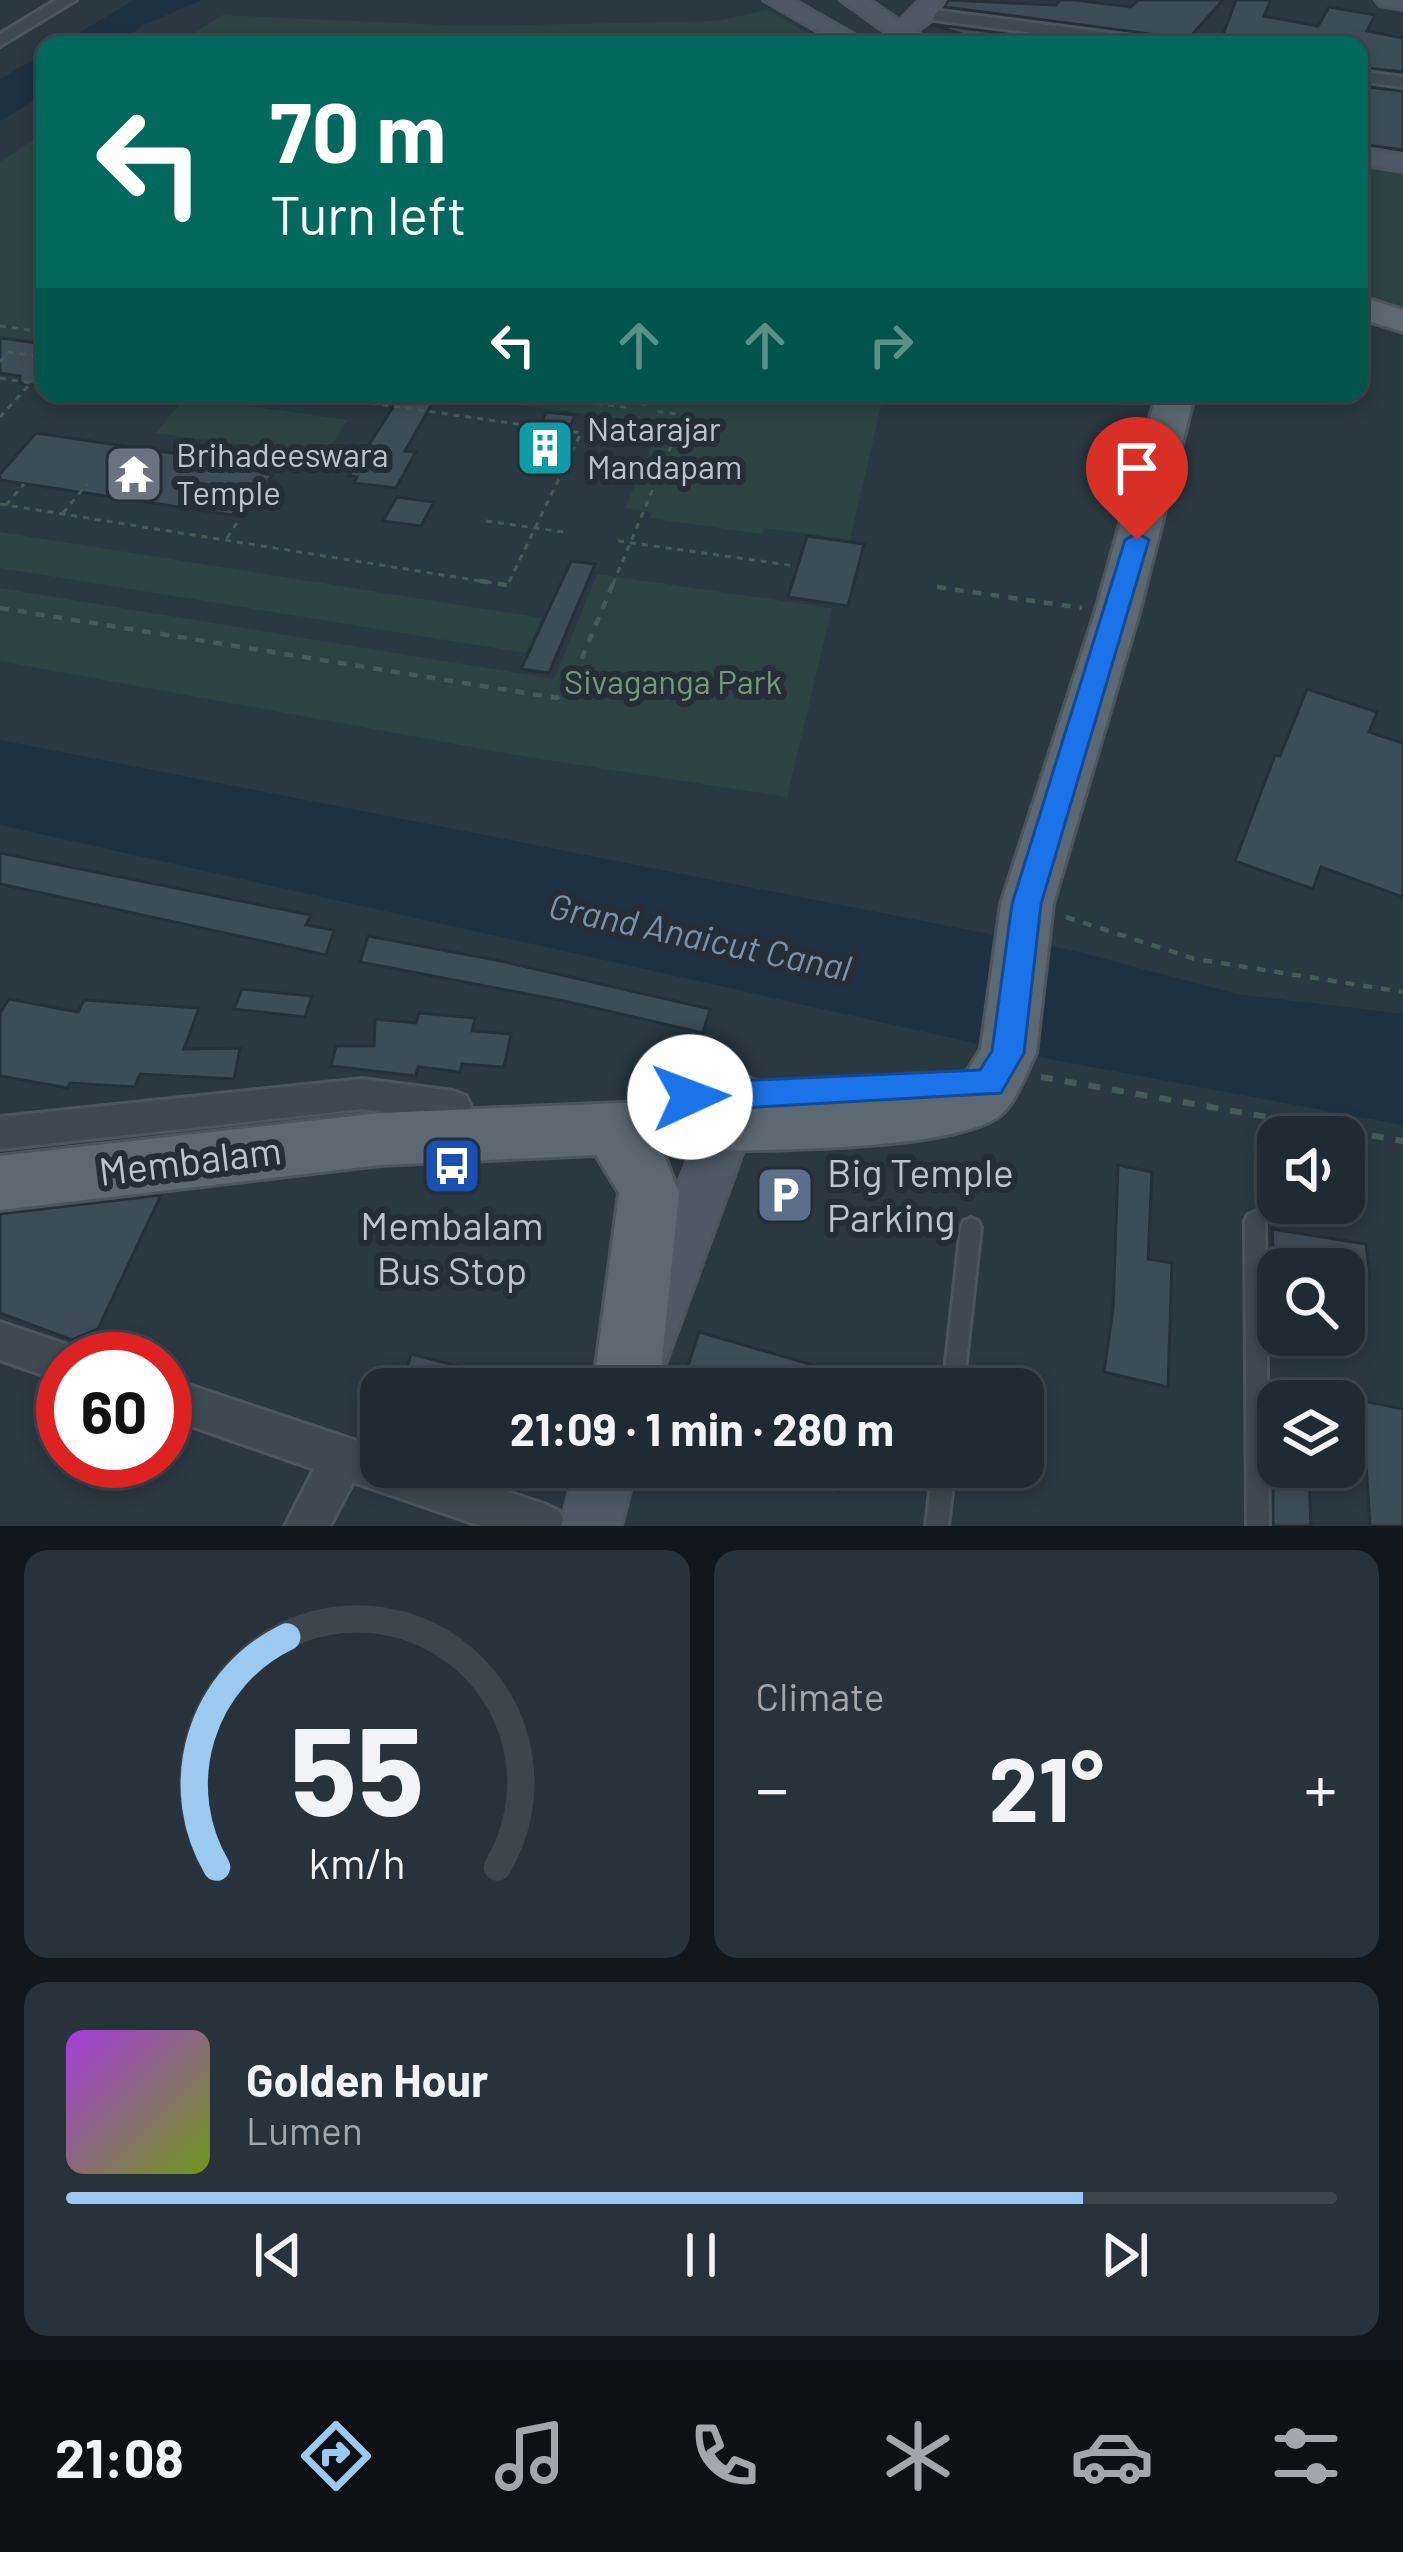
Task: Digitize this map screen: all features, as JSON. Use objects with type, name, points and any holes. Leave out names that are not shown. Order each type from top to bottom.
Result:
[{"type":"main road","points":[[776,0],[843,36]]},
{"type":"main road","points":[[853,0],[907,36]]},
{"type":"main road","points":[[1388,0],[1403,2]]},
{"type":"main road","points":[[917,36],[928,7]]},
{"type":"main road","points":[[1368,157],[1403,163]]},
{"type":"main road","points":[[1368,318],[1403,321]]},
{"type":"main road","points":[[1368,320],[1403,333]]},
{"type":"main road","points":[[380,1125],[453,1107],[935,1114],[981,1098],[999,1068],[1025,914],[1117,614],[1174,402]]},
{"type":"main road","points":[[380,1125],[612,1131],[732,1111]]},
{"type":"main road","points":[[634,1368],[732,1111]]},
{"type":"main road","name":"Membalam","points":[[0,1156],[380,1125]]},
{"type":"main road","name":"Membalam","points":[[0,1183],[380,1125]]},
{"type":"main road","points":[[612,1131],[638,1163],[649,1193],[628,1368]]},
{"type":"main road","points":[[591,1526],[601,1488]]},
{"type":"street","points":[[0,41],[68,0]]},
{"type":"street","points":[[928,7],[1108,36]]},
{"type":"street","points":[[1368,77],[1403,82]]},
{"type":"street","points":[[0,1133],[362,1094],[453,1107]]},
{"type":"street","points":[[3,1348],[36,1356]]},
{"type":"street","points":[[192,1406],[544,1526]]},
{"type":"street","points":[[307,1526],[343,1457]]},
{"type":"lane","points":[[1255,1221],[1258,1526]]},
{"type":"lane","points":[[955,1368],[971,1227]]},
{"type":"lane","points":[[938,1526],[942,1488]]},
{"type":"path","points":[[0,326],[36,331]]},
{"type":"path","points":[[0,362],[9,352],[36,356]]},
{"type":"path","points":[[0,378],[31,382],[0,417]]},
{"type":"path","points":[[3,504],[507,585],[581,433],[362,402]]},
{"type":"path","points":[[0,608],[557,698],[569,689],[683,415],[583,402]]},
{"type":"path","points":[[3,504],[24,484]]},
{"type":"path","points":[[63,513],[87,484]]},
{"type":"path","points":[[226,538],[246,509]]},
{"type":"path","points":[[486,521],[565,532]]},
{"type":"path","points":[[618,541],[796,566]]},
{"type":"path","points":[[937,587],[1117,614]]},
{"type":"path","points":[[1025,914],[1195,959],[1403,992]]},
{"type":"path","points":[[999,1068],[1403,1141]]},
{"type":"green space","points":[[767,10],[813,36],[190,36],[222,15],[467,26],[716,21]]},
{"type":"green space","points":[[36,138],[36,341],[0,336],[0,162]]},
{"type":"green space","points":[[1368,159],[1403,165],[1403,313],[1368,301]]},
{"type":"green space","points":[[181,402],[220,402],[348,420],[324,456],[156,433]]},
{"type":"green space","points":[[498,402],[882,402],[850,540],[764,528],[761,534],[650,518],[652,512],[625,508],[661,424]]},
{"type":"green space","points":[[0,532],[542,618],[526,653],[0,568]]},
{"type":"green space","name":"Sivaganga Park","points":[[597,574],[832,608],[787,797],[515,755],[0,661],[0,588],[554,679]]},
{"type":"water","points":[[134,0],[202,0],[128,36],[74,36]]},
{"type":"water","points":[[36,58],[36,99],[0,121],[0,79]]},
{"type":"water","name":"Grand Anaicut Canal","points":[[0,740],[1075,951],[1237,994],[1403,1014],[1403,1125],[1033,1056],[0,825]]},
{"type":"building","points":[[948,0],[1056,5],[1060,0],[1075,0],[1131,7],[1138,0],[1223,0],[1191,36],[945,7]]},
{"type":"building","points":[[1236,0],[1271,0],[1264,16],[1318,26],[1329,7],[1375,15],[1367,31],[1403,38],[1403,72],[1368,68],[1368,36],[1222,36]]},
{"type":"building","points":[[932,25],[1023,36],[968,36]]},
{"type":"building","points":[[1368,87],[1403,91],[1403,150],[1368,145]]},
{"type":"building","points":[[0,338],[36,343],[36,386],[20,383],[20,376],[0,373]]},
{"type":"building","points":[[396,402],[433,402],[405,451],[416,452],[396,488],[354,483],[357,477],[349,476]]},
{"type":"building","points":[[546,412],[575,415],[554,465],[523,461]]},
{"type":"building","name":"Brihadeeswara Temple","points":[[36,433],[266,467],[262,473],[272,475],[268,481],[277,482],[263,502],[239,505],[232,515],[0,480],[0,474]]},
{"type":"building","points":[[397,497],[434,502],[421,526],[383,521]]},
{"type":"building","points":[[807,536],[864,544],[848,606],[788,597]]},
{"type":"building","points":[[571,561],[595,564],[549,673],[521,669]]},
{"type":"building","points":[[1307,689],[1377,712],[1369,732],[1403,743],[1403,897],[1321,867],[1313,889],[1235,861],[1275,755],[1280,756]]},
{"type":"building","points":[[0,853],[311,915],[306,925],[334,930],[326,955],[0,884]]},
{"type":"building","points":[[368,936],[710,1009],[703,1033],[360,962]]},
{"type":"building","points":[[242,989],[312,996],[305,1017],[234,1009]]},
{"type":"building","points":[[9,999],[78,1012],[84,1000],[199,1008],[184,1049],[240,1048],[234,1079],[140,1074],[135,1087],[70,1083],[68,1088],[0,1076],[0,1013]]},
{"type":"building","points":[[419,1013],[475,1018],[472,1031],[511,1034],[504,1067],[462,1064],[460,1072],[418,1067],[416,1076],[331,1066],[336,1046],[374,1046],[375,1019],[416,1023]]},
{"type":"building","points":[[1118,1165],[1152,1172],[1148,1259],[1172,1263],[1168,1387],[1104,1372],[1113,1309]]},
{"type":"building","points":[[161,1195],[98,1329],[91,1332],[51,1332],[0,1313],[0,1214]]},
{"type":"building","points":[[1272,1229],[1366,1244],[1370,1279],[1365,1278],[1365,1248],[1273,1248]]},
{"type":"building","points":[[699,1332],[823,1368],[687,1368]]},
{"type":"building","points":[[411,1354],[466,1368],[407,1368]]},
{"type":"building","points":[[1365,1401],[1403,1409],[1403,1526],[1370,1526]]},
{"type":"building","points":[[1273,1488],[1310,1488],[1311,1526],[1273,1526]]},
{"type":"place","name":"Natarajar Mandapam","points":[[545,448]]},
{"type":"place","name":"Brihadeeswara Temple","points":[[134,474]]},
{"type":"place","name":"Membalam Bus Stop","points":[[452,1166]]},
{"type":"place","name":"Big Temple Parking","points":[[785,1195]]},
{"type":"route","points":[[690,1097],[989,1083],[1008,1053],[1027,904],[1137,540]]}]
